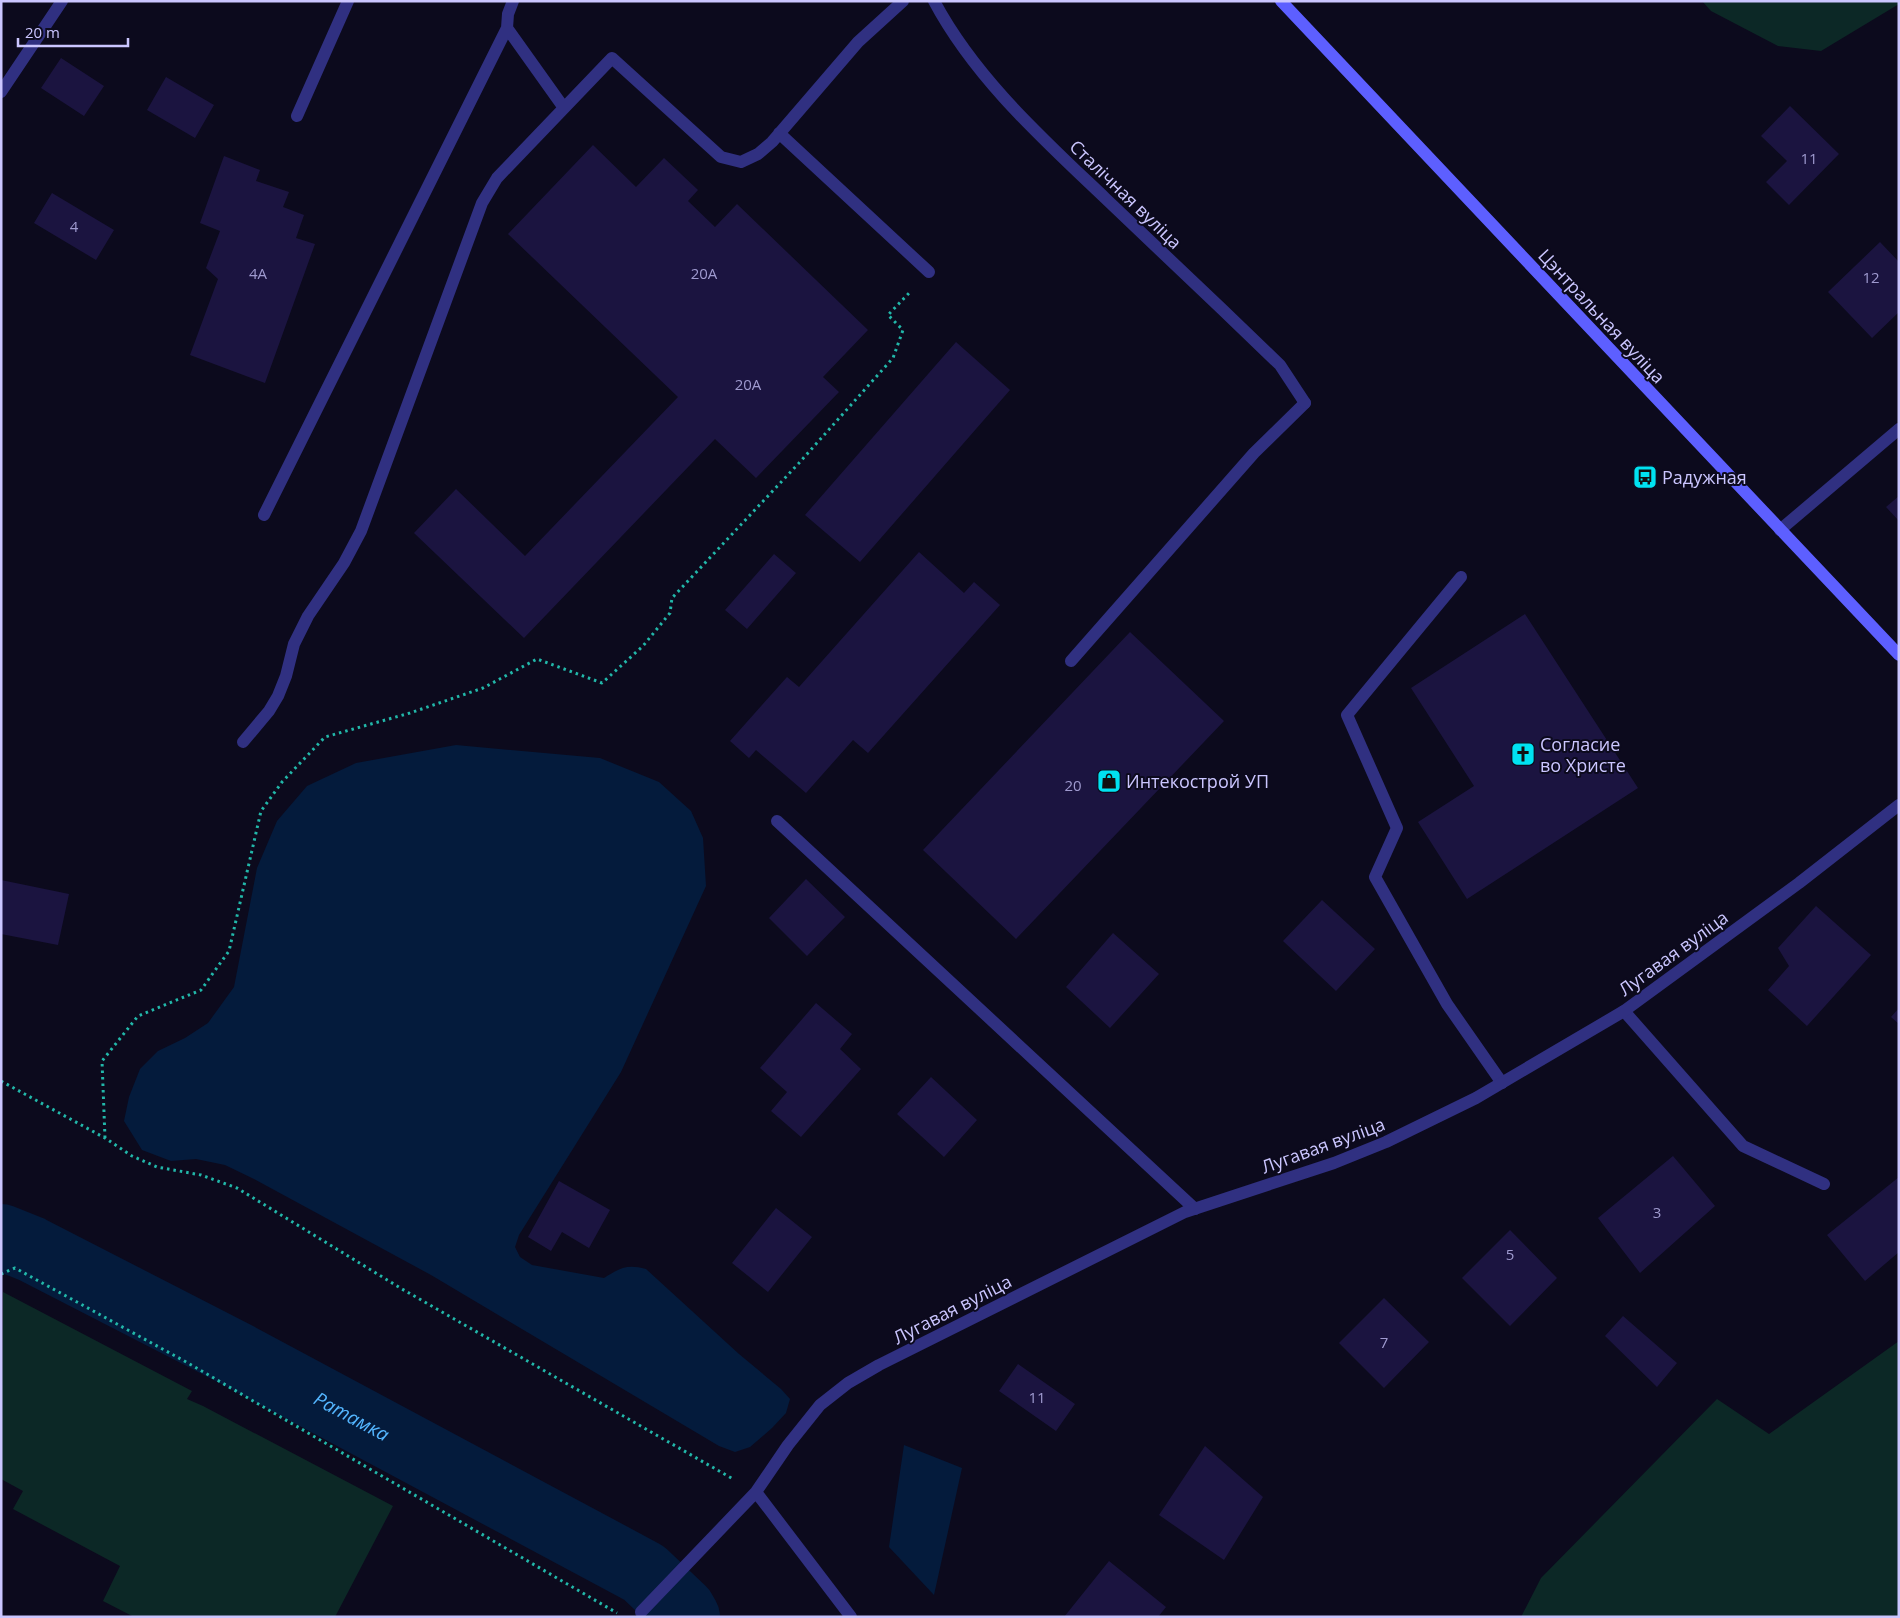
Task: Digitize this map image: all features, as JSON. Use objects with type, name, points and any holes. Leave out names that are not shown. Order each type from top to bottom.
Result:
[{"type":"street","points":[[1,92],[62,1]]},
{"type":"street","points":[[297,116],[348,1]]},
{"type":"street","points":[[264,515],[507,28],[508,14],[513,1]]},
{"type":"street","points":[[244,742],[278,696],[286,676],[294,644],[305,623],[344,563],[361,531],[482,203],[497,178],[612,58],[721,157],[741,162],[758,154],[779,134],[858,42],[903,1]]},
{"type":"street","name":"Сталічная вуліца","points":[[934,1],[974,62],[1004,97],[1058,152],[1280,365],[1305,403],[1254,453],[1071,661]]},
{"type":"street","name":"Цэнтральная вуліца","points":[[1281,1],[1899,655]]},
{"type":"street","points":[[507,28],[564,108]]},
{"type":"street","points":[[779,134],[929,272]]},
{"type":"street","points":[[1780,530],[1899,429]]},
{"type":"street","points":[[1461,577],[1347,716],[1397,828],[1375,877],[1447,1004],[1502,1083]]},
{"type":"street","name":"Лугавая вуліца","points":[[641,1612],[756,1492],[788,1445],[820,1405],[848,1383],[879,1365],[1185,1212],[1334,1162],[1386,1142],[1476,1098],[1624,1011],[1799,883],[1899,805]]},
{"type":"street","points":[[778,821],[1195,1209]]},
{"type":"street","points":[[1624,1011],[1743,1146],[1824,1184]]},
{"type":"street","points":[[756,1492],[851,1617]]},
{"type":"path","points":[[105,1138],[102,1061],[138,1016],[201,990],[229,951],[261,811],[282,782],[324,737],[410,713],[483,688],[536,659],[602,683],[643,646],[670,613],[672,598],[799,463],[893,358],[902,330],[888,315],[929,272]]},
{"type":"path","points":[[1,1081],[105,1138],[132,1156],[157,1167],[201,1175],[237,1188],[402,1289],[756,1492]]},
{"type":"path","points":[[1,1274],[14,1268],[23,1272],[188,1364],[624,1617]]},
{"type":"green space","points":[[1702,1],[1899,1],[1899,4],[1821,51],[1778,46],[1711,11]]},
{"type":"green space","points":[[3,1292],[192,1391],[187,1399],[393,1506],[335,1617],[134,1617],[103,1601],[120,1566],[13,1509],[23,1491],[1,1479]]},
{"type":"green space","points":[[1899,1341],[1899,1617],[1521,1617],[1541,1578],[1717,1399],[1769,1434]]},
{"type":"water","points":[[456,745],[600,758],[659,782],[691,811],[703,838],[706,886],[621,1072],[519,1235],[515,1247],[520,1257],[532,1265],[604,1278],[624,1268],[646,1269],[790,1399],[786,1413],[750,1447],[735,1452],[719,1446],[431,1275],[254,1179],[225,1165],[196,1159],[171,1161],[142,1150],[124,1121],[129,1097],[140,1069],[158,1051],[185,1038],[208,1023],[234,987],[257,868],[277,821],[307,786],[356,763]]},
{"type":"water","points":[[904,1445],[962,1468],[934,1595],[889,1547]]},
{"type":"building","points":[[61,58],[104,86],[84,116],[41,88]]},
{"type":"building","points":[[166,77],[214,105],[195,138],[147,110]]},
{"type":"building","points":[[1790,106],[1839,154],[1789,205],[1766,182],[1787,161],[1761,136]]},
{"type":"building","points":[[593,145],[636,187],[664,158],[698,190],[688,201],[715,227],[737,204],[868,330],[823,377],[839,392],[756,478],[715,439],[524,638],[414,533],[456,489],[525,556],[678,397],[508,234]]},
{"type":"building","points":[[224,156],[260,170],[256,181],[289,192],[283,207],[304,215],[296,238],[315,244],[265,383],[190,355],[218,279],[206,268],[220,231],[200,223]]},
{"type":"building","points":[[52,193],[114,230],[96,260],[34,223]]},
{"type":"building","points":[[1880,242],[1899,262],[1899,312],[1872,338],[1828,292]]},
{"type":"building","points":[[956,342],[1010,390],[860,562],[805,515]]},
{"type":"building","points":[[1899,496],[1899,521],[1886,507]]},
{"type":"building","points":[[919,552],[964,593],[974,582],[1000,605],[868,753],[853,740],[806,793],[756,750],[749,758],[730,741],[787,677],[799,687]]},
{"type":"building","points":[[774,554],[796,573],[747,629],[725,610]]},
{"type":"building","name":"Согласие во Христе","points":[[1525,614],[1638,788],[1467,899],[1418,822],[1474,786],[1411,688]]},
{"type":"building","points":[[1130,632],[1224,721],[1016,939],[923,850]]},
{"type":"building","points":[[806,879],[845,917],[807,956],[769,918]]},
{"type":"building","points":[[1,880],[69,894],[58,945],[1,934]]},
{"type":"building","points":[[1322,900],[1375,949],[1336,991],[1283,941]]},
{"type":"building","points":[[1816,906],[1871,955],[1807,1026],[1768,990],[1789,966],[1778,948]]},
{"type":"building","points":[[1113,933],[1159,974],[1110,1028],[1066,987]]},
{"type":"building","points":[[816,1003],[852,1034],[840,1049],[861,1069],[801,1137],[771,1111],[787,1092],[760,1068]]},
{"type":"building","points":[[1899,1008],[1899,1024],[1891,1017]]},
{"type":"building","points":[[931,1077],[977,1120],[944,1157],[897,1114]]},
{"type":"building","points":[[1673,1156],[1715,1206],[1640,1273],[1598,1218]]},
{"type":"building","points":[[1899,1177],[1899,1252],[1865,1281],[1827,1235]]},
{"type":"building","points":[[559,1181],[610,1210],[589,1248],[562,1232],[551,1251],[528,1237]]},
{"type":"building","points":[[776,1208],[812,1237],[768,1292],[732,1263]]},
{"type":"building","points":[[1510,1230],[1557,1278],[1510,1326],[1462,1278]]},
{"type":"building","points":[[1384,1298],[1429,1342],[1384,1388],[1339,1343]]},
{"type":"building","points":[[1623,1316],[1677,1363],[1657,1387],[1605,1336]]},
{"type":"building","points":[[1018,1364],[1075,1404],[1056,1431],[999,1391]]},
{"type":"building","points":[[1205,1446],[1263,1497],[1224,1560],[1159,1515]]},
{"type":"building","points":[[1109,1561],[1166,1607],[1158,1617],[1064,1617]]},
{"type":"waterway","name":"Ратамка","points":[[1,1237],[31,1249],[241,1357],[644,1573],[683,1610],[687,1617]]},
{"type":"place","name":"Радужная","points":[[1645,477]]},
{"type":"place","name":"Согласие во Христе","points":[[1523,754]]},
{"type":"place","name":"Интекострой УП","points":[[1109,781]]}]
